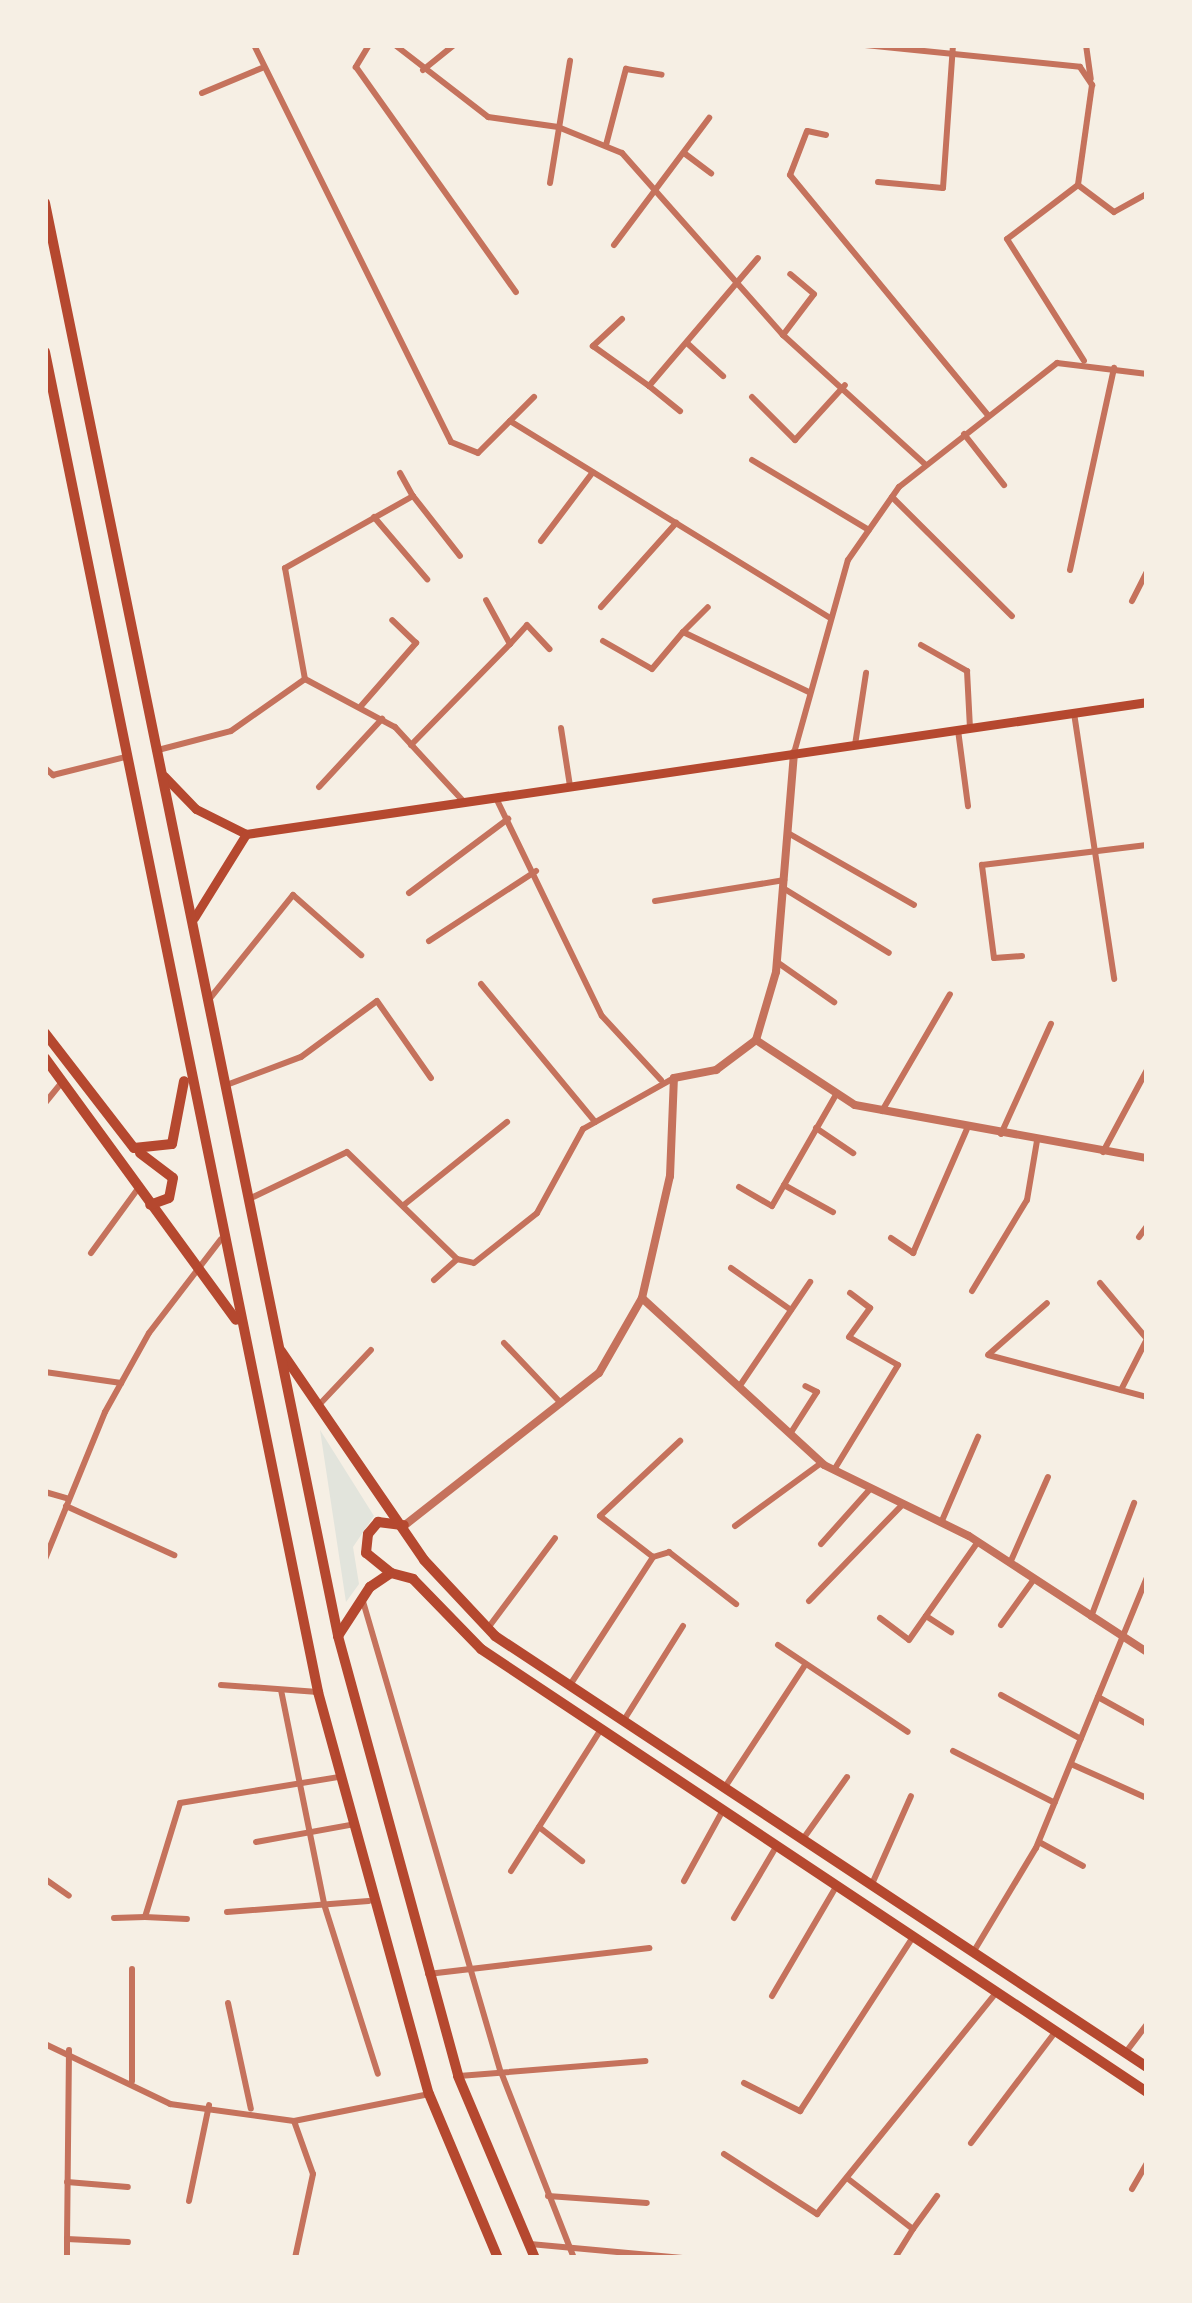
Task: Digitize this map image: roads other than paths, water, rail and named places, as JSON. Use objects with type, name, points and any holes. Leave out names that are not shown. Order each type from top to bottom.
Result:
[{"type":"main road","points":[[45,203],[229,1084],[338,1636],[427,1974],[458,2076],[535,2258]]},
{"type":"main road","points":[[45,352],[50,406],[125,757],[185,1065],[338,1778],[369,1901],[428,2094],[498,2258]]},
{"type":"main road","points":[[164,776],[196,809],[246,834],[1147,702]]},
{"type":"main road","points":[[194,918],[246,834]]},
{"type":"main road","points":[[45,1032],[134,1148],[173,1178],[169,1198],[150,1205]]},
{"type":"main road","points":[[45,1058],[136,1190],[240,1325]]},
{"type":"main road","points":[[134,1148],[172,1144],[185,1065]]},
{"type":"main road","points":[[279,1348],[405,1525],[488,1629],[1147,2066]]},
{"type":"main road","points":[[405,1525],[378,1522],[368,1534],[366,1553],[390,1573],[413,1579],[481,1649],[1147,2092]]},
{"type":"main road","points":[[338,1636],[362,1598],[390,1573]]},
{"type":"street","points":[[254,45],[426,401],[451,442],[478,452],[534,397]]},
{"type":"street","points":[[368,45],[356,67],[516,292]]},
{"type":"street","points":[[395,45],[488,117],[558,127],[606,146],[656,192],[783,335],[844,385],[926,465]]},
{"type":"street","points":[[423,70],[454,45]]},
{"type":"street","points":[[865,45],[952,49],[1080,67],[1092,86]]},
{"type":"street","points":[[1084,362],[1007,239],[1078,184],[1092,86],[1086,45]]},
{"type":"street","points":[[878,182],[942,188],[952,49]]},
{"type":"street","points":[[550,184],[570,61]]},
{"type":"street","points":[[202,93],[262,68]]},
{"type":"street","points":[[606,146],[626,70],[662,75]]},
{"type":"street","points":[[614,245],[709,118]]},
{"type":"street","points":[[826,135],[807,131],[790,175],[988,414]]},
{"type":"street","points":[[684,153],[711,173]]},
{"type":"street","points":[[1078,184],[1114,212],[1147,194]]},
{"type":"street","points":[[649,386],[738,287],[758,258]]},
{"type":"street","points":[[783,335],[814,294],[790,274]]},
{"type":"street","points":[[622,319],[594,346],[680,411]]},
{"type":"street","points":[[687,344],[723,376]]},
{"type":"street","points":[[250,1198],[347,1152],[405,1204],[457,1259],[474,1263],[537,1214],[595,1122],[661,1080],[716,1070],[756,1040],[776,962],[794,754],[829,617],[869,530],[892,497],[926,465],[1057,363],[1084,362],[1147,374]]},
{"type":"street","points":[[1070,570],[1114,368]]},
{"type":"street","points":[[752,397],[796,440],[844,385]]},
{"type":"street","points":[[510,421],[829,617]]},
{"type":"street","points":[[964,434],[1004,485]]},
{"type":"street","points":[[752,460],[869,530]]},
{"type":"street","points":[[541,541],[592,472]]},
{"type":"street","points":[[400,473],[460,556]]},
{"type":"street","points":[[305,679],[286,568],[413,496]]},
{"type":"street","points":[[892,497],[1012,616]]},
{"type":"street","points":[[374,517],[427,579]]},
{"type":"street","points":[[600,607],[676,523]]},
{"type":"street","points":[[1132,601],[1147,571]]},
{"type":"street","points":[[486,600],[510,644]]},
{"type":"street","points":[[603,641],[652,669],[708,608]]},
{"type":"street","points":[[361,706],[416,644],[392,620]]},
{"type":"street","points":[[412,745],[527,624],[549,649]]},
{"type":"street","points":[[683,632],[809,692]]},
{"type":"street","points":[[922,645],[967,670],[970,728]]},
{"type":"street","points":[[855,745],[866,673]]},
{"type":"street","points":[[158,750],[231,730],[305,679]]},
{"type":"street","points":[[305,679],[382,720],[412,745],[464,802]]},
{"type":"street","points":[[1074,712],[1098,849],[1114,979]]},
{"type":"street","points":[[318,787],[382,720]]},
{"type":"street","points":[[561,728],[570,786]]},
{"type":"street","points":[[958,730],[968,806]]},
{"type":"street","points":[[45,768],[52,775],[125,757]]},
{"type":"street","points":[[496,797],[536,871],[602,1016],[661,1080]]},
{"type":"street","points":[[409,893],[508,819]]},
{"type":"street","points":[[788,833],[914,905]]},
{"type":"street","points":[[1022,956],[994,958],[982,864],[1147,845]]},
{"type":"street","points":[[429,942],[536,871]]},
{"type":"street","points":[[654,901],[783,884],[889,953]]},
{"type":"street","points":[[211,997],[293,895],[361,955]]},
{"type":"street","points":[[776,962],[834,1002]]},
{"type":"street","points":[[481,984],[595,1122]]},
{"type":"street","points":[[882,1111],[950,994]]},
{"type":"street","points":[[229,1084],[301,1056],[377,1001],[431,1078]]},
{"type":"street","points":[[1000,1135],[1051,1024]]},
{"type":"street","points":[[756,1040],[837,1093],[882,1111],[967,1130],[1147,1158]]},
{"type":"street","points":[[1103,1152],[1147,1070]]},
{"type":"street","points":[[405,1525],[599,1373],[642,1298],[670,1176],[674,1078]]},
{"type":"street","points":[[45,1102],[61,1083]]},
{"type":"street","points":[[739,1187],[772,1206],[837,1093]]},
{"type":"street","points":[[405,1204],[507,1122]]},
{"type":"street","points":[[816,1128],[853,1153]]},
{"type":"street","points":[[891,1238],[913,1253],[967,1130]]},
{"type":"street","points":[[972,1291],[1027,1200],[1037,1141]]},
{"type":"street","points":[[784,1185],[832,1212]]},
{"type":"street","points":[[92,1253],[136,1190]]},
{"type":"street","points":[[1138,1237],[1147,1226]]},
{"type":"street","points":[[45,1559],[121,1383],[196,1268],[222,1239]]},
{"type":"street","points":[[434,1280],[457,1259]]},
{"type":"street","points":[[730,1268],[791,1310]]},
{"type":"street","points":[[739,1387],[810,1282]]},
{"type":"street","points":[[1100,1284],[1147,1339],[1122,1390]]},
{"type":"street","points":[[834,1470],[898,1365],[849,1337],[870,1308],[850,1293]]},
{"type":"street","points":[[642,1298],[821,1463],[978,1542],[1120,1642],[1147,1652]]},
{"type":"street","points":[[1047,1304],[988,1354],[1147,1397]]},
{"type":"street","points":[[504,1343],[561,1403]]},
{"type":"street","points":[[318,1407],[371,1350]]},
{"type":"street","points":[[45,1372],[121,1383]]},
{"type":"street","points":[[790,1434],[816,1392],[805,1386]]},
{"type":"street","points":[[942,1523],[978,1437]]},
{"type":"street","points":[[653,1556],[600,1516],[680,1441]]},
{"type":"street","points":[[735,1526],[821,1463]]},
{"type":"street","points":[[1010,1563],[1048,1477]]},
{"type":"street","points":[[821,1544],[871,1488]]},
{"type":"street","points":[[45,1492],[174,1555]]},
{"type":"street","points":[[1090,1618],[1134,1503]]},
{"type":"street","points":[[809,1602],[903,1504]]},
{"type":"street","points":[[488,1629],[555,1538]]},
{"type":"street","points":[[880,1618],[909,1640],[978,1542]]},
{"type":"street","points":[[570,1686],[653,1556],[669,1552],[736,1604]]},
{"type":"street","points":[[974,1951],[1039,1842],[1147,1577]]},
{"type":"street","points":[[1001,1625],[1034,1578]]},
{"type":"street","points":[[362,1598],[501,2072],[574,2258]]},
{"type":"street","points":[[926,1616],[951,1632]]},
{"type":"street","points":[[624,1720],[683,1626]]},
{"type":"street","points":[[778,1645],[908,1732]]},
{"type":"street","points":[[725,1787],[805,1664]]},
{"type":"street","points":[[222,1685],[318,1692]]},
{"type":"street","points":[[281,1690],[324,1904],[378,2074]]},
{"type":"street","points":[[1001,1695],[1081,1739]]},
{"type":"street","points":[[1098,1697],[1147,1724]]},
{"type":"street","points":[[511,1871],[600,1731]]},
{"type":"street","points":[[954,1750],[1055,1802]]},
{"type":"street","points":[[1071,1764],[1147,1798]]},
{"type":"street","points":[[145,1917],[180,1803],[338,1778]]},
{"type":"street","points":[[804,1839],[847,1778]]},
{"type":"street","points":[[872,1884],[911,1796]]},
{"type":"street","points":[[684,1882],[722,1812]]},
{"type":"street","points":[[256,1842],[350,1826]]},
{"type":"street","points":[[538,1828],[582,1861]]},
{"type":"street","points":[[1039,1842],[1083,1866]]},
{"type":"street","points":[[734,1918],[776,1847]]},
{"type":"street","points":[[45,1880],[70,1896]]},
{"type":"street","points":[[772,1996],[836,1886]]},
{"type":"street","points":[[227,1912],[369,1901]]},
{"type":"street","points":[[114,1918],[187,1919]]},
{"type":"street","points":[[744,2083],[800,2111],[913,1937]]},
{"type":"street","points":[[427,1974],[649,1948]]},
{"type":"street","points":[[132,1969],[132,2082]]},
{"type":"street","points":[[724,2154],[818,2214],[997,1992]]},
{"type":"street","points":[[228,2003],[251,2109]]},
{"type":"street","points":[[1126,2052],[1147,2024]]},
{"type":"street","points":[[971,2143],[1056,2031]]},
{"type":"street","points":[[45,2044],[69,2050],[170,2104],[251,2109],[294,2121],[428,2094]]},
{"type":"street","points":[[67,2258],[69,2050]]},
{"type":"street","points":[[458,2076],[645,2060]]},
{"type":"street","points":[[189,2200],[209,2104]]},
{"type":"street","points":[[294,2121],[313,2174],[295,2258]]},
{"type":"street","points":[[1132,2189],[1147,2164]]},
{"type":"street","points":[[846,2178],[913,2229]]},
{"type":"street","points":[[68,2182],[128,2187]]},
{"type":"street","points":[[548,2196],[647,2203]]},
{"type":"street","points":[[895,2258],[936,2196]]},
{"type":"street","points":[[67,2239],[128,2242]]},
{"type":"street","points":[[529,2244],[681,2257]]}]
